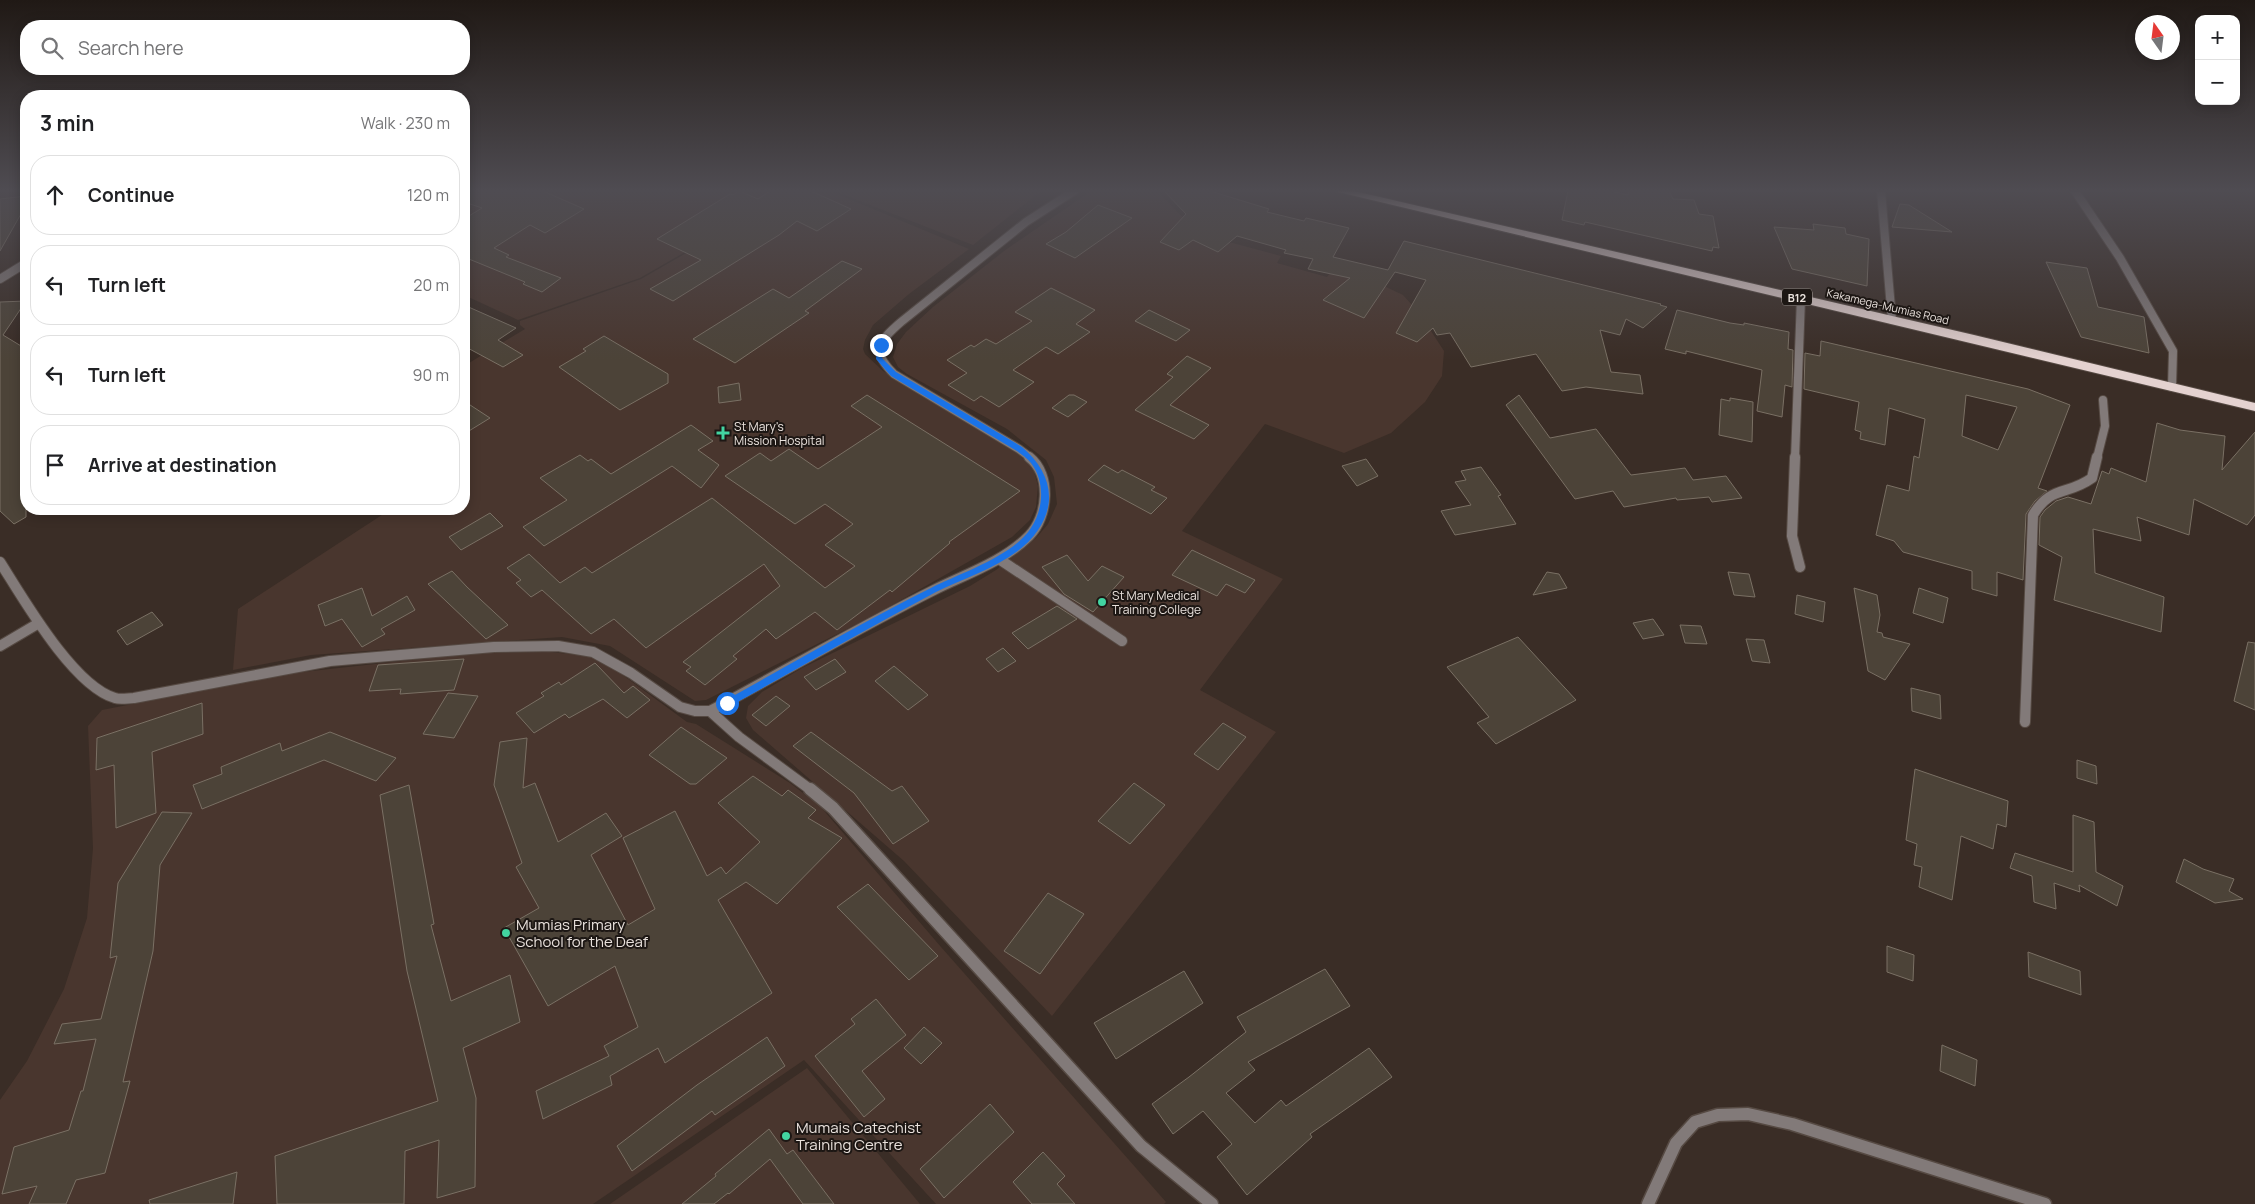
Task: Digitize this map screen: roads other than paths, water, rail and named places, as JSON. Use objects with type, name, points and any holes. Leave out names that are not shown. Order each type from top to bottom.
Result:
[{"type":"highway","name":"Kakamega-Mumias Road","points":[[1582,247],[2255,407]]},
{"type":"street","points":[[0,562],[39,623],[77,671],[90,684],[114,698],[142,696],[330,661],[485,648],[541,646],[594,652],[680,707],[695,711],[710,711],[934,590],[999,559],[1028,537],[1036,528],[1043,511],[1045,488],[1033,460],[1019,449],[894,374],[879,359],[883,340],[901,322],[995,247]]},
{"type":"street","points":[[1886,247],[1892,320]]},
{"type":"street","points":[[2113,247],[2173,351],[2172,387]]},
{"type":"street","points":[[0,279],[20,267]]},
{"type":"street","points":[[1800,567],[1792,536],[1801,298]]},
{"type":"street","points":[[2025,722],[2033,515],[2038,504],[2049,494],[2082,484],[2092,478],[2105,426],[2103,400]]},
{"type":"street","points":[[999,559],[1122,641]]},
{"type":"street","points":[[0,646],[39,623]]},
{"type":"street","points":[[710,711],[750,748],[833,808],[1141,1146],[1212,1204]]},
{"type":"street","points":[[1648,1204],[1676,1143],[1695,1122],[1718,1115],[1748,1114],[1792,1124],[2045,1204]]},
{"type":"place","name":"St Mary's Mission Hospital","points":[[723,433]]},
{"type":"place","name":"St Mary Medical Training College","points":[[1102,602]]},
{"type":"place","name":"Mumias Primary School for the Deaf","points":[[506,933]]},
{"type":"place","name":"Mumais Catechist Training Centre","points":[[786,1136]]}]
